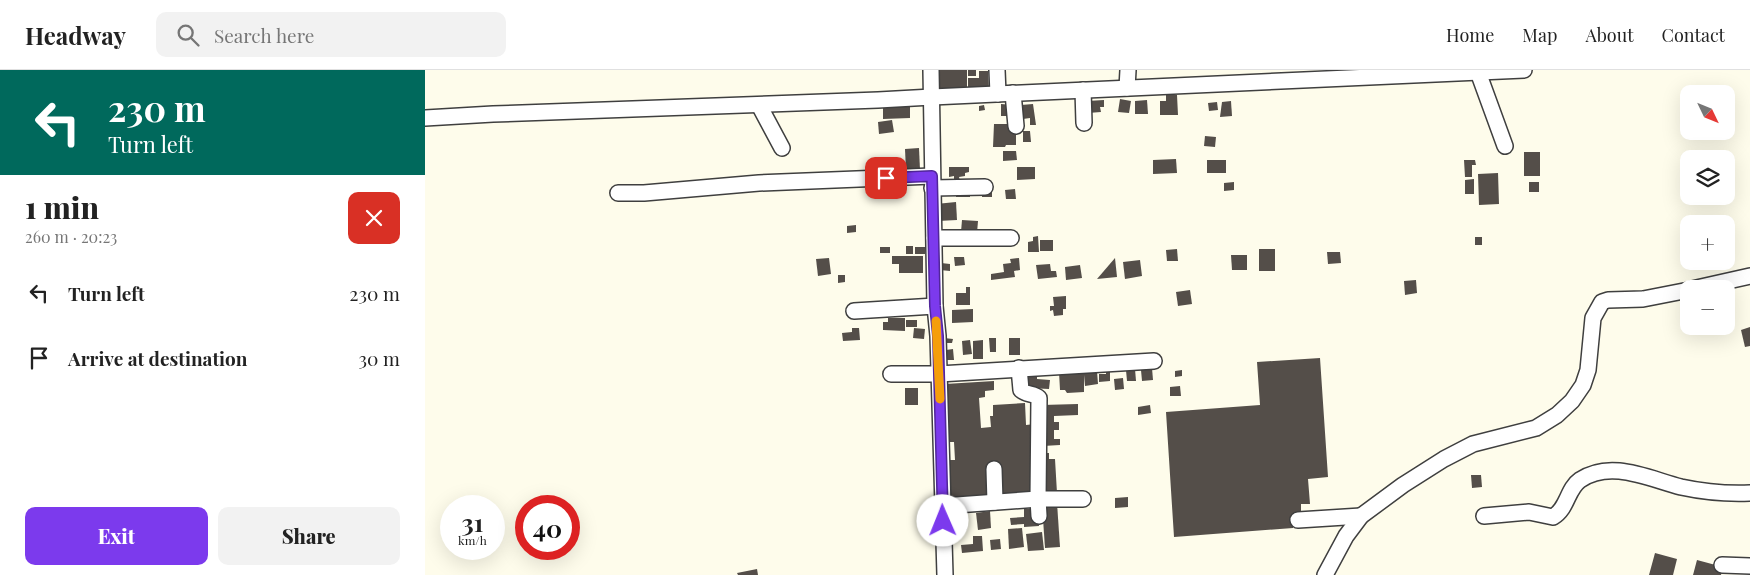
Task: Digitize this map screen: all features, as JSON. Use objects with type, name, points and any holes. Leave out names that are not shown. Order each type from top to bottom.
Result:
[{"type":"street","points":[[931,70],[935,306],[938,336],[945,575]]},
{"type":"street","points":[[997,70],[1016,126]]},
{"type":"street","points":[[1127,88],[1128,70]]},
{"type":"street","points":[[425,118],[878,100],[1398,73],[1524,70]]},
{"type":"street","points":[[1478,72],[1505,146]]},
{"type":"street","points":[[1083,90],[1084,123]]},
{"type":"street","points":[[759,104],[782,148]]},
{"type":"street","points":[[618,192],[644,193],[759,183],[932,182],[985,186]]},
{"type":"street","points":[[934,238],[1011,238]]},
{"type":"street","points":[[1732,280],[1750,276]]},
{"type":"street","points":[[1325,575],[1346,536],[1361,516],[1403,485],[1473,444],[1535,428],[1557,415],[1572,401],[1583,385],[1588,370],[1593,318],[1602,302],[1608,300],[1643,299],[1680,291]]},
{"type":"street","points":[[855,311],[935,306]]},
{"type":"street","points":[[891,374],[939,374],[1154,361]]},
{"type":"street","points":[[1019,368],[1021,390],[1023,393],[1035,395],[1039,398],[1039,516]]},
{"type":"street","points":[[994,469],[995,502]]},
{"type":"street","points":[[1485,516],[1529,512],[1553,517],[1561,510],[1575,484],[1581,479],[1601,471],[1625,471],[1681,487],[1724,494],[1750,493]]},
{"type":"street","points":[[943,506],[1038,499],[1083,499]]},
{"type":"street","points":[[1298,520],[1361,516]]},
{"type":"street","points":[[1722,565],[1750,566]]},
{"type":"building","points":[[936,70],[967,70],[967,90],[936,90]]},
{"type":"building","points":[[968,70],[976,70],[976,76],[968,76]]},
{"type":"building","points":[[979,71],[988,71],[989,89],[968,89],[968,78],[979,78]]},
{"type":"building","points":[[1166,95],[1177,95],[1178,115],[1160,115],[1160,101],[1166,101]]},
{"type":"building","points":[[1120,99],[1131,101],[1129,113],[1118,112]]},
{"type":"building","points":[[1104,100],[1104,107],[1100,107],[1101,112],[1088,113],[1087,101]]},
{"type":"building","points":[[1147,100],[1148,114],[1135,114],[1135,101]]},
{"type":"building","points":[[1231,101],[1232,116],[1220,117],[1222,102]]},
{"type":"building","points":[[1217,102],[1218,110],[1209,111],[1208,103]]},
{"type":"building","points":[[1001,104],[1013,105],[1013,116],[1001,116]]},
{"type":"building","points":[[1033,104],[1036,125],[1030,125],[1030,118],[1023,119],[1021,105]]},
{"type":"building","points":[[984,105],[985,110],[979,111],[979,106]]},
{"type":"building","points":[[910,106],[910,118],[883,119],[883,107]]},
{"type":"building","points":[[892,120],[894,132],[879,134],[878,122]]},
{"type":"building","points":[[994,124],[1009,124],[1009,128],[1016,128],[1016,145],[993,147]]},
{"type":"building","points":[[1023,131],[1030,131],[1031,142],[1023,142]]},
{"type":"building","points":[[1205,136],[1216,137],[1215,147],[1204,146]]},
{"type":"building","points":[[919,148],[920,170],[906,171],[905,149]]},
{"type":"building","points":[[1003,151],[1016,151],[1017,160],[1003,161]]},
{"type":"building","points":[[1524,152],[1540,152],[1540,176],[1524,176]]},
{"type":"building","points":[[1176,159],[1177,173],[1153,174],[1153,160]]},
{"type":"building","points":[[1207,160],[1226,160],[1226,173],[1207,173]]},
{"type":"building","points":[[1464,160],[1475,160],[1476,165],[1472,165],[1472,177],[1465,177]]},
{"type":"building","points":[[949,167],[969,167],[969,172],[965,173],[965,176],[959,177],[960,181],[954,182],[954,176],[949,177]]},
{"type":"building","points":[[1017,167],[1035,167],[1035,179],[1017,180]]},
{"type":"building","points":[[1498,173],[1499,204],[1479,205],[1478,174]]},
{"type":"building","points":[[1474,179],[1474,194],[1465,194],[1465,180]]},
{"type":"building","points":[[1234,182],[1234,190],[1224,191],[1224,183]]},
{"type":"building","points":[[1529,182],[1539,182],[1539,192],[1529,192]]},
{"type":"building","points":[[982,187],[992,187],[992,197],[982,197]]},
{"type":"building","points":[[956,188],[970,188],[970,197],[956,197]]},
{"type":"building","points":[[1015,189],[1016,199],[1006,199],[1005,190]]},
{"type":"building","points":[[956,202],[957,220],[938,221],[936,204]]},
{"type":"building","points":[[962,220],[978,221],[977,233],[961,232]]},
{"type":"building","points":[[856,225],[856,232],[847,233],[847,226]]},
{"type":"building","points":[[1038,236],[1039,252],[1028,252],[1028,242],[1033,241],[1033,237]]},
{"type":"building","points":[[1475,237],[1482,237],[1482,245],[1475,245]]},
{"type":"building","points":[[1040,240],[1053,240],[1053,251],[1040,251]]},
{"type":"building","points":[[906,246],[913,246],[913,254],[906,254]]},
{"type":"building","points":[[880,247],[890,247],[890,253],[880,253]]},
{"type":"building","points":[[915,247],[925,247],[925,254],[915,254]]},
{"type":"building","points":[[1177,249],[1178,261],[1167,261],[1166,250]]},
{"type":"building","points":[[1259,249],[1275,249],[1275,271],[1259,271]]},
{"type":"building","points":[[1327,252],[1340,252],[1341,263],[1328,264]]},
{"type":"building","points":[[1231,255],[1247,255],[1247,270],[1232,270]]},
{"type":"building","points":[[892,256],[923,256],[923,273],[899,273],[899,264],[892,264]]},
{"type":"building","points":[[954,257],[964,257],[965,265],[955,266]]},
{"type":"building","points":[[829,258],[831,274],[818,276],[816,259]]},
{"type":"building","points":[[1019,258],[1020,270],[1014,271],[1015,277],[991,280],[991,274],[1004,272],[1003,264],[1011,263],[1010,259]]},
{"type":"building","points":[[1115,258],[1117,277],[1097,279]]},
{"type":"building","points":[[1140,260],[1142,276],[1125,279],[1123,262]]},
{"type":"building","points":[[941,263],[950,264],[950,271],[940,270]]},
{"type":"building","points":[[1050,264],[1051,271],[1056,271],[1057,277],[1038,279],[1036,265]]},
{"type":"building","points":[[1080,265],[1082,278],[1066,280],[1065,267]]},
{"type":"building","points":[[838,275],[845,275],[845,282],[838,283]]},
{"type":"building","points":[[1416,280],[1417,293],[1405,295],[1404,281]]},
{"type":"building","points":[[966,287],[970,287],[970,305],[956,305],[956,293],[966,293]]},
{"type":"building","points":[[1190,290],[1192,304],[1178,306],[1176,292]]},
{"type":"building","points":[[1066,296],[1066,309],[1063,309],[1063,315],[1054,316],[1053,310],[1050,311],[1050,306],[1054,306],[1053,297]]},
{"type":"building","points":[[973,309],[973,322],[952,323],[952,310]]},
{"type":"building","points":[[888,318],[905,318],[905,331],[883,330],[883,322],[888,322]]},
{"type":"building","points":[[906,320],[917,320],[917,327],[906,327]]},
{"type":"building","points":[[1750,327],[1750,346],[1745,347],[1741,330]]},
{"type":"building","points":[[852,328],[859,328],[860,340],[843,341],[842,333],[852,332]]},
{"type":"building","points":[[914,328],[925,329],[924,339],[913,338]]},
{"type":"building","points":[[944,338],[953,339],[952,343],[944,343]]},
{"type":"building","points":[[989,338],[996,338],[996,352],[990,352]]},
{"type":"building","points":[[1009,338],[1020,338],[1020,355],[1009,355]]},
{"type":"building","points":[[970,340],[972,354],[963,355],[962,341]]},
{"type":"building","points":[[983,340],[983,359],[973,359],[973,341]]},
{"type":"building","points":[[953,349],[954,360],[947,360],[946,350]]},
{"type":"building","points":[[1320,358],[1328,477],[1308,479],[1310,504],[1301,504],[1301,514],[1293,515],[1293,528],[1174,537],[1166,412],[1260,405],[1257,362]]},
{"type":"building","points":[[1152,368],[1153,380],[1142,381],[1141,370]]},
{"type":"building","points":[[1135,369],[1136,381],[1127,381],[1126,370]]},
{"type":"building","points":[[1106,370],[1110,370],[1110,381],[1099,382],[1099,374],[1106,374]]},
{"type":"building","points":[[1182,370],[1182,376],[1175,377],[1175,371]]},
{"type":"building","points":[[1083,371],[1083,373],[1097,371],[1098,384],[1085,386],[1084,375],[1084,392],[1067,393],[1065,390],[1060,390],[1059,372]]},
{"type":"building","points":[[1029,373],[1037,373],[1037,379],[1050,380],[1049,389],[1028,388]]},
{"type":"building","points":[[1123,378],[1124,389],[1115,390],[1114,379]]},
{"type":"building","points":[[994,381],[994,390],[985,391],[985,397],[979,398],[981,428],[991,427],[990,416],[993,416],[993,405],[1025,403],[1026,425],[1035,424],[1038,464],[1030,464],[1032,493],[951,499],[949,460],[955,460],[954,442],[949,442],[945,384]]},
{"type":"building","points":[[1180,386],[1181,396],[1170,396],[1170,387]]},
{"type":"building","points":[[905,388],[918,388],[918,405],[905,405]]},
{"type":"building","points":[[1078,404],[1078,415],[1054,416],[1054,422],[1059,422],[1059,430],[1054,430],[1054,439],[1060,439],[1060,445],[1043,446],[1042,405]]},
{"type":"building","points":[[1150,405],[1151,413],[1138,415],[1138,407]]},
{"type":"building","points":[[1040,453],[1049,453],[1049,459],[1055,459],[1057,493],[1042,494]]},
{"type":"building","points":[[1471,475],[1481,475],[1482,487],[1472,488]]},
{"type":"building","points":[[1128,497],[1128,507],[1115,508],[1115,498]]},
{"type":"building","points":[[1057,503],[1060,547],[1045,548],[1042,504]]},
{"type":"building","points":[[1037,508],[1039,526],[1024,527],[1024,524],[1011,525],[1010,518],[1024,517],[1024,509]]},
{"type":"building","points":[[990,511],[991,528],[978,530],[976,513]]},
{"type":"building","points":[[960,514],[961,520],[965,519],[967,530],[955,532],[952,515]]},
{"type":"building","points":[[1022,528],[1024,547],[1009,549],[1008,529]]},
{"type":"building","points":[[1042,532],[1044,550],[1028,551],[1026,534]]},
{"type":"building","points":[[973,536],[982,536],[983,551],[962,553],[961,545],[973,544]]},
{"type":"building","points":[[1000,539],[1001,549],[991,550],[990,540]]},
{"type":"building","points":[[1655,553],[1677,559],[1673,575],[1649,575]]},
{"type":"building","points":[[1697,560],[1723,567],[1721,575],[1693,575]]},
{"type":"building","points":[[757,569],[758,575],[738,575],[737,573]]},
{"type":"slow traffic","points":[[936,321],[940,399]]},
{"type":"route","points":[[886,178],[932,176],[943,521]]}]
